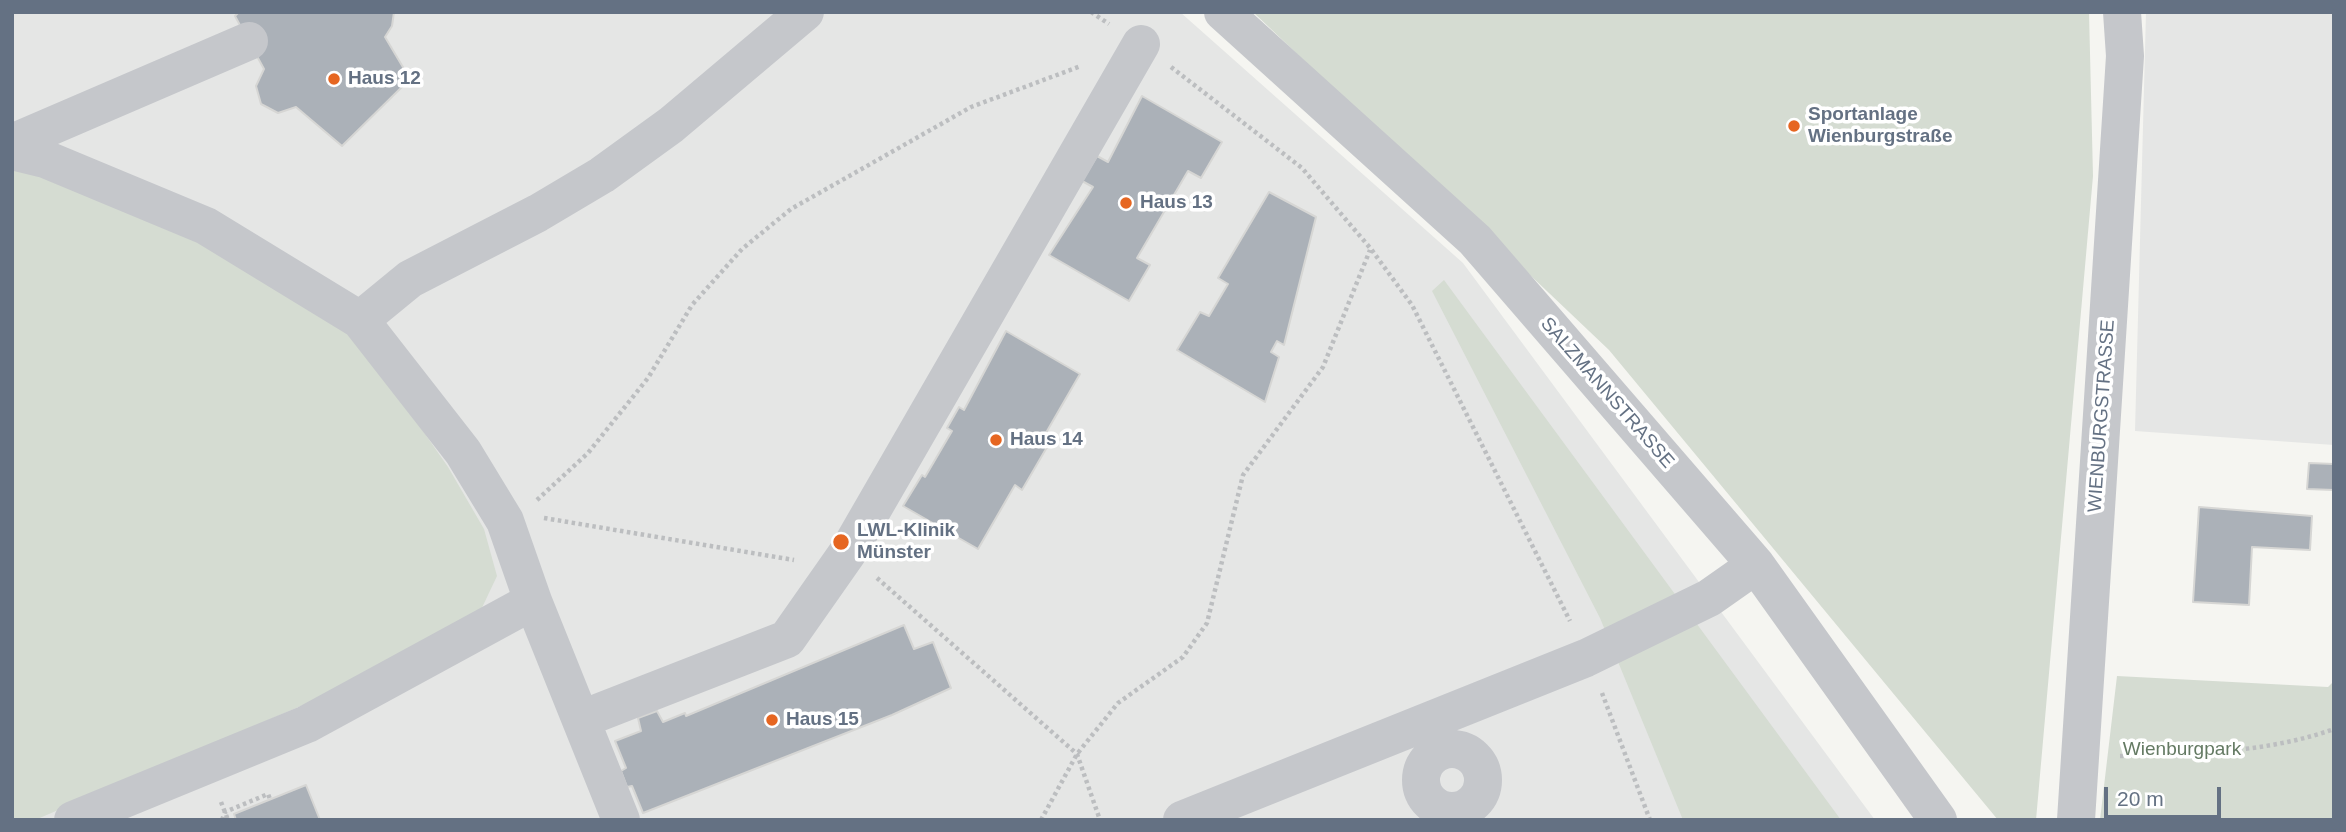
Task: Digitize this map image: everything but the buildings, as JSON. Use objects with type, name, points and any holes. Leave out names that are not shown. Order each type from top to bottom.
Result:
[{"type":"street","points":[[360,320],[410,279],[538,213],[602,175],[671,125],[805,12]]},
{"type":"street","name":"SALZMANNSTRASSE","points":[[1223,12],[1475,240],[1756,565],[1938,820]]},
{"type":"street","name":"WIENBURGSTRASSE","points":[[2076,820],[2125,56],[2122,12]]},
{"type":"street","points":[[12,143],[249,41]]},
{"type":"street","points":[[582,719],[787,639],[842,559],[1016,286],[1141,44]]},
{"type":"street","points":[[12,151],[45,159],[206,226],[360,320],[463,452],[505,521],[533,601],[621,820]]},
{"type":"street","points":[[1182,820],[1437,735],[1709,598],[1756,565]]},
{"type":"street","points":[[73,820],[307,724],[533,601]]},
{"type":"street","points":[[1437,735],[1423,769],[1422,789],[1433,805],[1464,815]]},
{"type":"path","points":[[1091,12],[1141,44],[1302,169],[1371,249],[1412,305],[1586,658],[1650,820]]},
{"type":"path","points":[[505,521],[536,502],[588,453],[648,378],[692,305],[742,249],[791,209],[971,107],[1141,44]]},
{"type":"path","points":[[1041,820],[1077,754],[1118,703],[1183,657],[1206,623],[1243,475],[1323,367],[1371,249]]},
{"type":"path","points":[[505,521],[541,517],[842,559],[1077,754],[1100,820]]},
{"type":"path","points":[[2081,758],[2189,754],[2304,740],[2334,729]]},
{"type":"path","points":[[222,820],[225,811],[268,794],[270,799]]},
{"type":"shaded area","name":"LWL-Klinik Münster","points":[[12,12],[1180,12],[1463,263],[1875,820],[12,820]]},
{"type":"shaded area","points":[[2146,12],[2334,12],[2334,445],[2135,431]]},
{"type":"green space","points":[[1253,12],[2089,12],[2093,176],[2036,820],[1998,820],[1609,350]]},
{"type":"green space","points":[[12,161],[198,234],[352,329],[448,467],[484,529],[497,576],[479,614],[366,678],[35,820],[12,820]]},
{"type":"green space","points":[[1444,280],[1841,820],[1683,820],[1600,618],[1432,291]]},
{"type":"green space","name":"Wienburgpark","points":[[2117,676],[2328,687],[2334,681],[2334,820],[2100,820]]},
{"type":"place","name":"Haus 12","points":[[334,79]]},
{"type":"place","name":"Sportanlage Wienburgstraße","points":[[1794,126]]},
{"type":"place","name":"Haus 13","points":[[1126,203]]},
{"type":"place","name":"Haus 14","points":[[996,440]]},
{"type":"place","name":"LWL-Klinik Münster","points":[[841,542]]},
{"type":"place","name":"Haus 15","points":[[772,720]]}]
